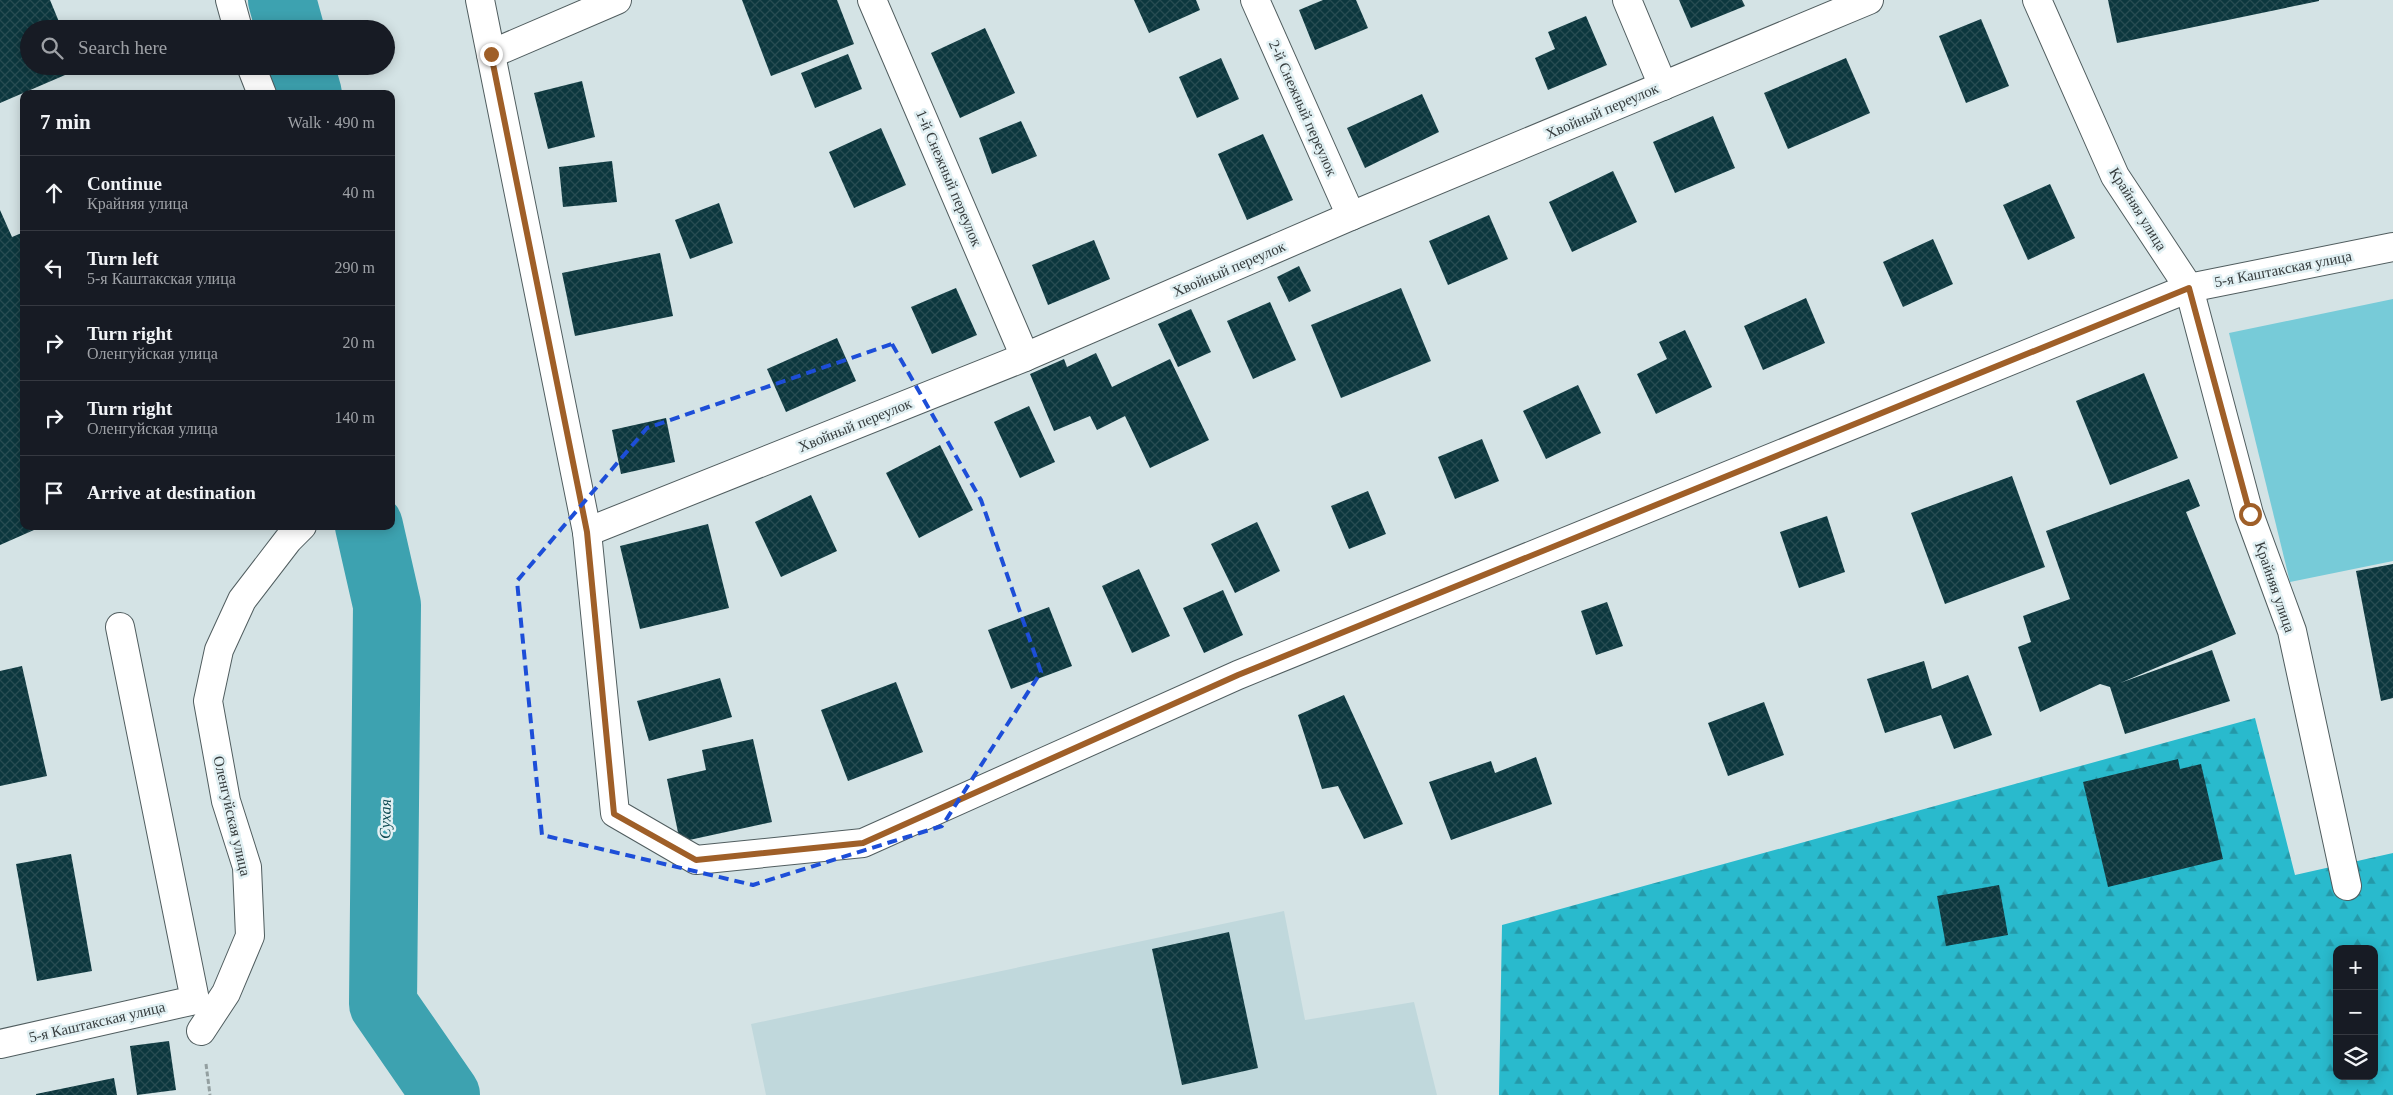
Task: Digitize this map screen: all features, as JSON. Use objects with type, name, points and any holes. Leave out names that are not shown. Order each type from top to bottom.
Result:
[{"type":"street","points":[[230,0],[236,20]]},
{"type":"street","points":[[480,0],[587,532]]},
{"type":"street","points":[[491,54],[617,0]]},
{"type":"street","name":"1-й Снежный переулок","points":[[872,0],[1025,357]]},
{"type":"street","name":"2-й Снежный переулок","points":[[1255,0],[1351,216]]},
{"type":"street","points":[[1627,0],[1663,86]]},
{"type":"street","name":"Хвойный переулок","points":[[587,532],[1025,357],[1351,216],[1869,0]]},
{"type":"street","name":"Крайняя улица","points":[[2037,0],[2115,176],[2189,288],[2250,514],[2292,631],[2346,886]]},
{"type":"street","points":[[254,75],[260,90]]},
{"type":"street","name":"5-я Каштакская улица","points":[[587,532],[614,814],[696,860],[863,843],[1238,675],[2189,288],[2393,247]]},
{"type":"street","name":"Оленгуйская улица","points":[[202,1031],[226,993],[250,936],[247,867],[226,801],[208,700],[219,650],[242,600],[288,540],[298,530]]},
{"type":"street","name":"5-я Каштакская улица","points":[[0,1044],[195,1000],[120,627]]},
{"type":"highlighted area","points":[[892,344],[981,500],[1041,672],[942,826],[753,885],[542,835],[517,581],[647,428]]},
{"type":"shaded area","points":[[2393,299],[2393,561],[2290,582],[2229,333]]},
{"type":"shaded area","points":[[1284,911],[1305,1020],[1414,1002],[1437,1095],[766,1095],[751,1024]]},
{"type":"green space","points":[[2255,718],[2295,875],[2393,853],[2393,1095],[1499,1095],[1502,925]]},
{"type":"building","points":[[0,0],[50,0],[58,20],[20,20],[20,75],[65,75],[30,90],[20,90],[20,94],[0,103]]},
{"type":"building","points":[[742,0],[837,0],[854,44],[771,76]]},
{"type":"building","points":[[1134,0],[1196,0],[1200,10],[1149,33]]},
{"type":"building","points":[[1323,0],[1356,0],[1368,28],[1315,50],[1299,10]]},
{"type":"building","points":[[1679,0],[1742,0],[1745,6],[1691,28]]},
{"type":"building","points":[[2108,0],[2319,0],[2319,1],[2117,43]]},
{"type":"building","points":[[1586,16],[1607,65],[1548,90],[1535,58],[1555,49],[1548,32]]},
{"type":"building","points":[[1981,19],[2009,86],[1966,103],[1939,36]]},
{"type":"building","points":[[985,28],[1015,93],[960,118],[931,53]]},
{"type":"building","points":[[848,54],[862,89],[815,108],[801,73]]},
{"type":"building","points":[[1221,58],[1239,99],[1197,118],[1179,77]]},
{"type":"building","points":[[1846,58],[1870,113],[1788,149],[1764,93]]},
{"type":"building","points":[[582,81],[595,137],[548,149],[534,93]]},
{"type":"building","points":[[1422,94],[1439,132],[1365,168],[1347,128]]},
{"type":"building","points":[[1713,116],[1735,168],[1675,193],[1653,142]]},
{"type":"building","points":[[1021,121],[1037,156],[992,174],[979,138]]},
{"type":"building","points":[[881,128],[906,185],[854,208],[829,152]]},
{"type":"building","points":[[1263,134],[1293,200],[1247,220],[1218,154]]},
{"type":"building","points":[[612,161],[617,202],[563,207],[559,167]]},
{"type":"building","points":[[1613,171],[1637,222],[1572,252],[1549,202]]},
{"type":"building","points":[[2050,184],[2075,238],[2028,260],[2003,205]]},
{"type":"building","points":[[719,203],[733,243],[690,259],[675,220]]},
{"type":"building","points":[[0,210],[12,237],[20,234],[20,530],[34,530],[0,545]]},
{"type":"building","points":[[1489,215],[1508,259],[1448,285],[1429,241]]},
{"type":"building","points":[[1933,239],[1953,284],[1903,307],[1883,262]]},
{"type":"building","points":[[1094,240],[1110,279],[1048,305],[1032,265]]},
{"type":"building","points":[[660,253],[673,316],[575,336],[562,273]]},
{"type":"building","points":[[1299,266],[1311,291],[1289,302],[1277,277]]},
{"type":"building","points":[[956,288],[977,335],[932,354],[911,307]]},
{"type":"building","points":[[1401,288],[1431,361],[1341,398],[1311,325]]},
{"type":"building","points":[[1806,298],[1825,343],[1763,370],[1744,326]]},
{"type":"building","points":[[1270,302],[1296,360],[1253,379],[1227,321]]},
{"type":"building","points":[[1191,309],[1211,352],[1178,367],[1158,324]]},
{"type":"building","points":[[1685,330],[1712,387],[1656,414],[1637,374],[1667,359],[1659,342]]},
{"type":"building","points":[[837,338],[856,381],[786,412],[767,369]]},
{"type":"building","points":[[1096,353],[1112,387],[1170,359],[1209,440],[1150,468],[1125,416],[1097,430],[1090,416],[1054,431],[1030,374],[1064,359],[1067,367]]},
{"type":"building","points":[[2144,373],[2178,458],[2110,485],[2076,401]]},
{"type":"building","points":[[1578,385],[1601,433],[1546,459],[1523,411]]},
{"type":"building","points":[[1029,406],[1055,462],[1020,478],[994,422]]},
{"type":"building","points":[[666,418],[675,462],[621,474],[612,430]]},
{"type":"building","points":[[1482,439],[1499,481],[1455,499],[1438,457]]},
{"type":"building","points":[[940,445],[973,510],[919,538],[886,473]]},
{"type":"building","points":[[2012,476],[2045,567],[1945,604],[1911,513]]},
{"type":"building","points":[[2189,479],[2200,506],[2186,512],[2236,634],[2120,683],[2212,650],[2230,701],[2125,734],[2110,687],[2100,684],[2040,712],[2018,647],[2031,642],[2023,616],[2070,599],[2046,531]]},
{"type":"building","points":[[1368,491],[1386,534],[1349,549],[1331,506]]},
{"type":"building","points":[[811,495],[837,551],[781,577],[755,522]]},
{"type":"building","points":[[1827,516],[1845,572],[1799,588],[1780,532]]},
{"type":"building","points":[[1257,522],[1280,571],[1235,593],[1211,544]]},
{"type":"building","points":[[708,524],[729,608],[640,629],[620,546]]},
{"type":"building","points":[[2393,564],[2393,698],[2381,701],[2356,571]]},
{"type":"building","points":[[1139,569],[1170,636],[1132,653],[1102,586]]},
{"type":"building","points":[[1223,590],[1243,635],[1204,653],[1183,608]]},
{"type":"building","points":[[1607,602],[1623,646],[1596,655],[1581,611]]},
{"type":"building","points":[[1049,607],[1072,666],[1011,689],[988,630]]},
{"type":"building","points":[[1924,661],[1932,689],[1968,675],[1992,735],[1954,749],[1941,715],[1885,733],[1867,679]]},
{"type":"building","points":[[22,666],[47,776],[0,786],[0,671]]},
{"type":"building","points":[[720,678],[732,717],[649,741],[637,701]]},
{"type":"building","points":[[896,682],[923,752],[848,781],[821,710]]},
{"type":"building","points":[[1344,695],[1403,824],[1364,839],[1338,786],[1322,789],[1298,715]]},
{"type":"building","points":[[1764,702],[1784,755],[1728,776],[1708,723]]},
{"type":"building","points":[[753,739],[772,822],[680,842],[667,779],[706,770],[702,750]]},
{"type":"building","points":[[1536,757],[1552,804],[1451,840],[1429,782],[1491,761],[1495,773]]},
{"type":"building","points":[[2178,759],[2180,769],[2201,764],[2223,859],[2108,887],[2083,782]]},
{"type":"building","points":[[71,854],[92,971],[37,981],[16,864]]},
{"type":"building","points":[[1999,885],[2008,935],[1946,946],[1937,896]]},
{"type":"building","points":[[1229,932],[1258,1068],[1182,1085],[1152,949]]},
{"type":"building","points":[[169,1041],[176,1090],[137,1095],[130,1046]]},
{"type":"building","points":[[114,1078],[117,1095],[36,1095],[36,1094]]},
{"type":"waterway","name":"Сухая","points":[[282,0],[288,20]]},
{"type":"waterway","name":"Сухая","points":[[303,75],[307,90]]},
{"type":"waterway","name":"Сухая","points":[[370,530],[387,605],[383,1004],[446,1095]]},
{"type":"route","points":[[491,54],[587,532],[614,814],[696,860],[863,843],[1238,675],[2189,288],[2250,514]]}]
